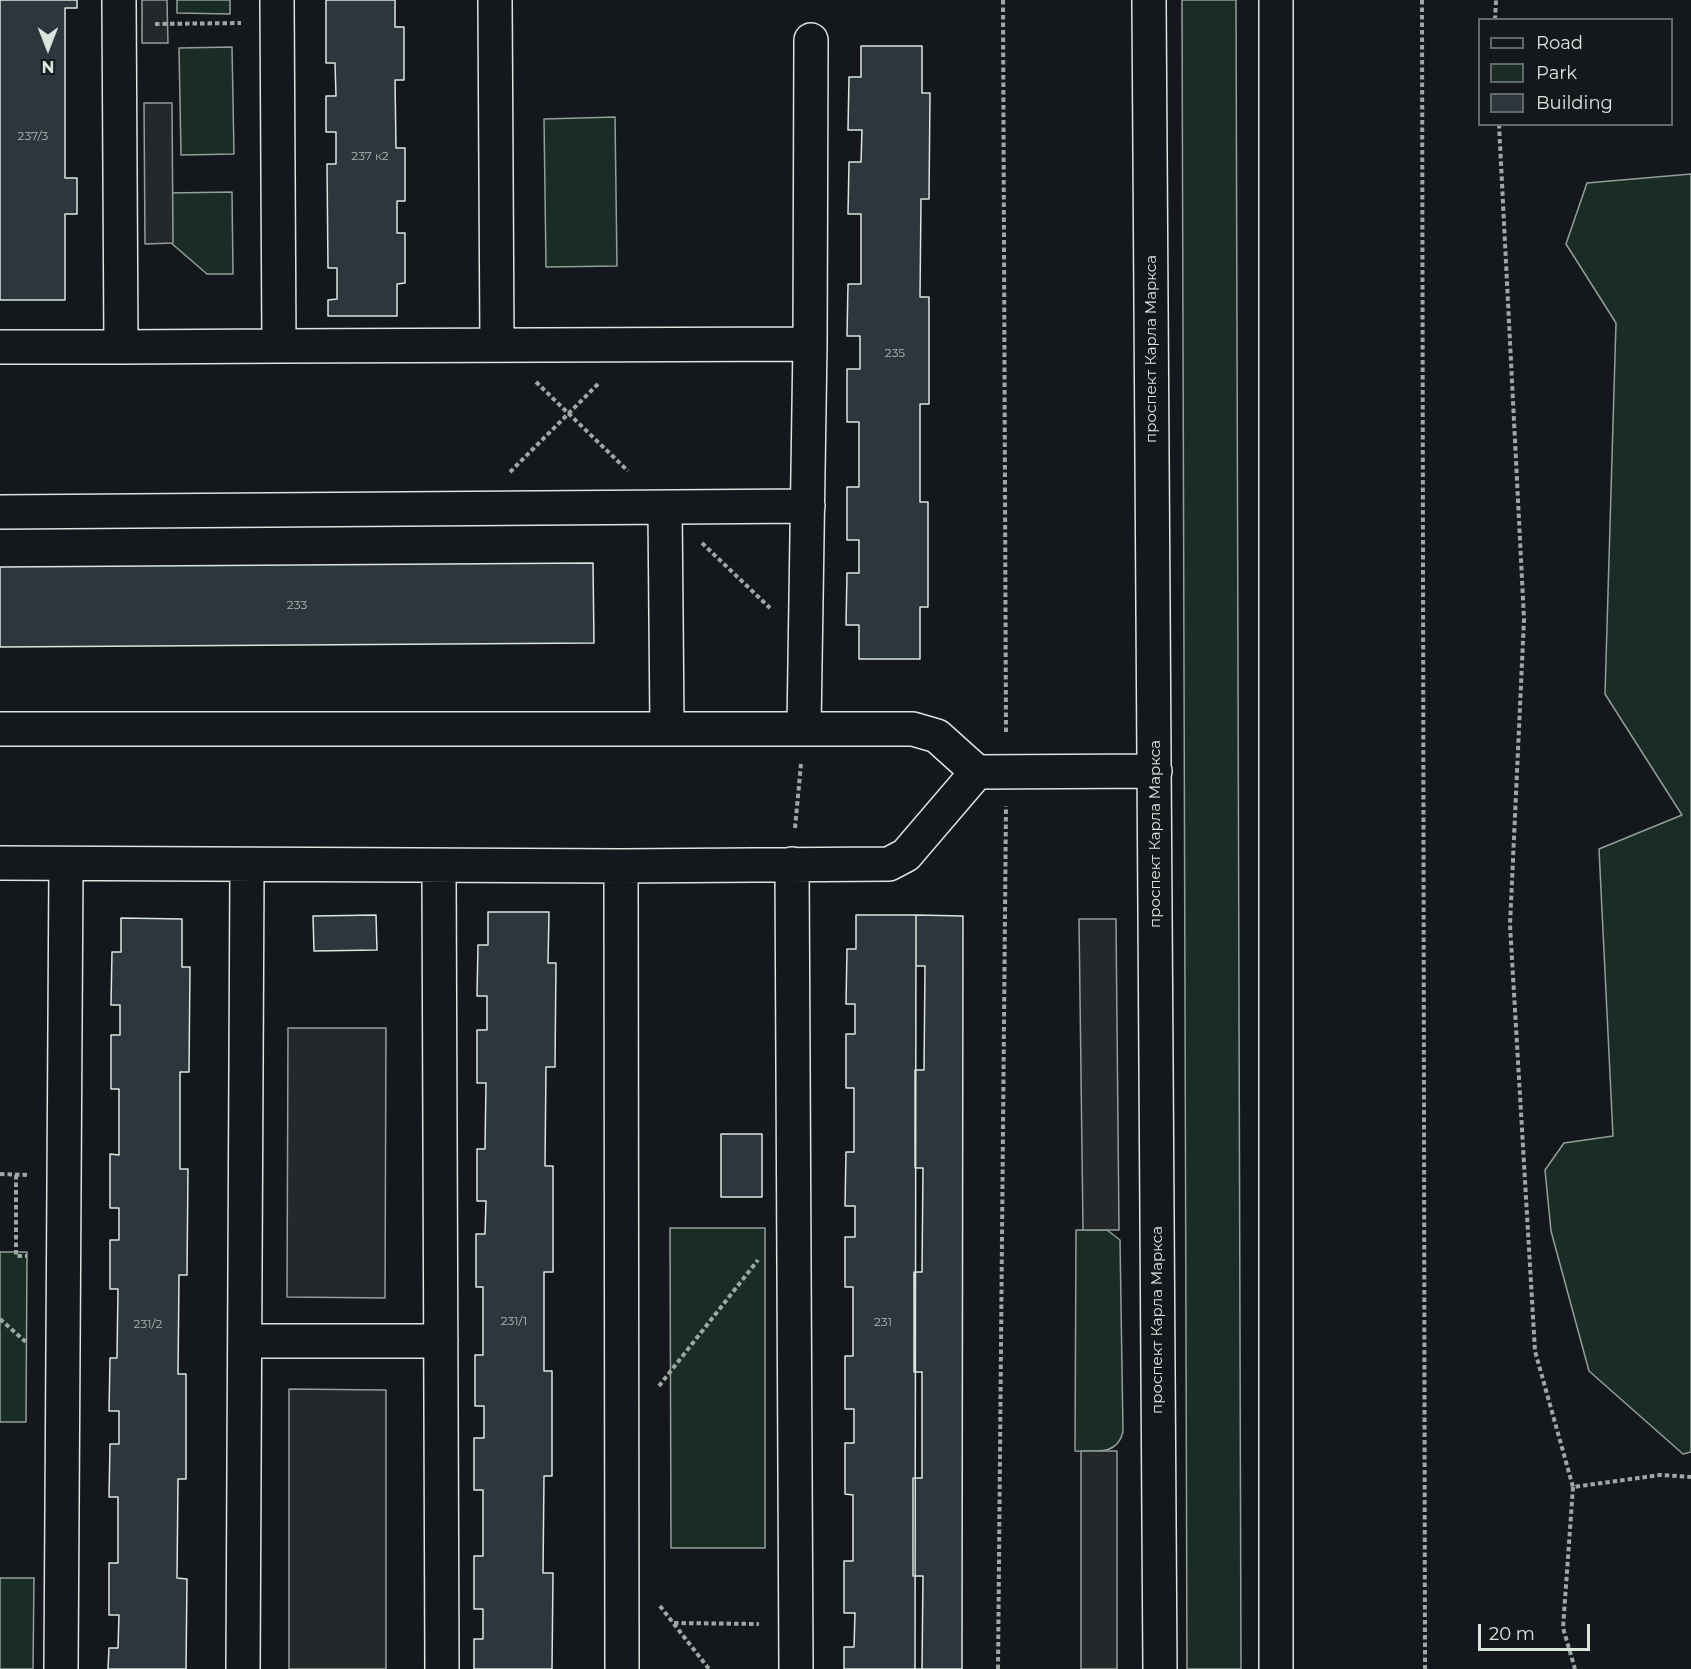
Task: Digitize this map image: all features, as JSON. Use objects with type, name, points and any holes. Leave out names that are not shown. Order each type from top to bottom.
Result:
[{"type":"street","points":[[495,0],[497,345]]},
{"type":"street","name":"проспект Карла Маркса","points":[[1149,0],[1160,1669]]},
{"type":"street","points":[[1276,0],[1276,1669]]},
{"type":"street","points":[[119,12],[121,347]]},
{"type":"street","points":[[277,12],[279,346]]},
{"type":"street","points":[[804,728],[810,344],[811,40]]},
{"type":"street","points":[[0,347],[810,344]]},
{"type":"street","points":[[0,512],[808,506]]},
{"type":"street","points":[[665,508],[667,728]]},
{"type":"street","points":[[0,729],[912,729],[937,736],[992,771],[1155,771]]},
{"type":"street","points":[[0,863],[247,866],[889,864],[906,855],[992,771]]},
{"type":"street","points":[[61,1669],[66,864]]},
{"type":"street","points":[[792,864],[796,1669]]},
{"type":"street","points":[[243,1669],[247,866]]},
{"type":"street","points":[[439,866],[442,1669]]},
{"type":"street","points":[[621,866],[622,1669]]},
{"type":"street","points":[[245,1341],[441,1341]]},
{"type":"path","points":[[998,1669],[992,771],[1003,0]]},
{"type":"path","points":[[1422,0],[1425,1669]]},
{"type":"path","points":[[1495,18],[1496,0]]},
{"type":"path","points":[[119,12],[277,12]]},
{"type":"path","points":[[1500,126],[1524,619],[1510,925],[1535,1351],[1573,1487],[1563,1628],[1575,1669]]},
{"type":"path","points":[[474,509],[638,344]]},
{"type":"path","points":[[792,864],[804,728]]},
{"type":"path","points":[[658,1388],[794,1215]]},
{"type":"path","points":[[1573,1487],[1660,1475],[1691,1477]]},
{"type":"path","points":[[658,1604],[709,1669]]},
{"type":"path","points":[[673,1623],[796,1625]]},
{"type":"green space","points":[[177,0],[230,0],[230,14],[177,13]]},
{"type":"green space","points":[[1182,0],[1236,0],[1241,1669],[1187,1669]]},
{"type":"green space","points":[[232,47],[234,154],[181,155],[179,48]]},
{"type":"green space","points":[[615,117],[617,266],[546,267],[544,119]]},
{"type":"green space","points":[[1691,174],[1691,1452],[1683,1454],[1589,1371],[1551,1231],[1545,1170],[1564,1143],[1613,1136],[1599,849],[1682,815],[1605,694],[1616,323],[1566,244],[1587,183]]},
{"type":"green space","points":[[232,192],[233,274],[207,274],[170,242],[169,193]]},
{"type":"green space","points":[[670,1228],[765,1228],[765,1548],[671,1548]]},
{"type":"green space","points":[[1076,1230],[1107,1230],[1120,1240],[1123,1432],[1116,1445],[1110,1449],[1097,1451],[1075,1451]]},
{"type":"green space","points":[[0,1252],[27,1252],[26,1422],[0,1422]]},
{"type":"green space","points":[[0,1578],[34,1578],[33,1669],[0,1669]]},
{"type":"shaded area","points":[[142,0],[167,0],[168,43],[142,43]]},
{"type":"shaded area","points":[[144,103],[172,103],[173,243],[145,244]]},
{"type":"shaded area","points":[[1079,919],[1116,919],[1119,1230],[1083,1230]]},
{"type":"shaded area","points":[[288,1028],[386,1028],[385,1298],[287,1297]]},
{"type":"shaded area","points":[[289,1389],[386,1390],[386,1669],[289,1669]]},
{"type":"shaded area","points":[[1081,1451],[1117,1451],[1117,1669],[1081,1669]]},
{"type":"building","points":[[0,0],[77,0],[77,8],[65,8],[65,178],[77,178],[77,214],[65,214],[65,300],[0,300]]},
{"type":"building","points":[[326,0],[395,0],[395,27],[404,27],[404,80],[395,80],[396,148],[405,148],[405,201],[397,201],[397,233],[405,233],[405,283],[397,284],[397,316],[328,316],[328,300],[337,299],[337,268],[328,268],[327,164],[336,164],[336,132],[326,132],[326,96],[336,96],[335,63],[326,63]]},
{"type":"building","points":[[861,46],[922,46],[922,93],[930,93],[929,199],[921,199],[920,297],[929,297],[929,404],[920,404],[920,502],[928,502],[928,607],[920,607],[920,659],[859,659],[859,625],[846,625],[847,573],[859,573],[859,540],[847,540],[847,487],[859,487],[859,422],[847,422],[847,369],[860,369],[860,336],[847,336],[848,284],[861,284],[861,214],[848,214],[849,162],[861,162],[862,130],[848,130],[849,77],[861,77]]},
{"type":"building","points":[[593,563],[594,643],[0,647],[0,567]]},
{"type":"building","points":[[488,912],[549,912],[548,963],[556,963],[555,1067],[546,1067],[545,1166],[553,1166],[553,1272],[544,1272],[544,1371],[552,1371],[552,1476],[544,1476],[543,1573],[553,1573],[552,1669],[474,1669],[474,1639],[483,1639],[483,1609],[474,1609],[474,1556],[483,1556],[483,1490],[474,1490],[474,1438],[484,1438],[484,1406],[475,1406],[475,1355],[483,1355],[483,1287],[476,1287],[476,1234],[485,1234],[486,1201],[477,1201],[477,1149],[485,1149],[486,1083],[477,1083],[477,1030],[487,1030],[487,996],[477,996],[478,945],[488,945]]},
{"type":"building","points":[[376,915],[377,950],[314,951],[313,916]]},
{"type":"building","points":[[856,915],[916,915],[916,966],[925,966],[924,1070],[915,1070],[915,1168],[923,1168],[922,1272],[914,1272],[914,1372],[922,1372],[922,1478],[913,1478],[913,1576],[923,1576],[922,1669],[844,1669],[844,1647],[854,1647],[855,1613],[844,1613],[844,1561],[853,1561],[853,1495],[845,1494],[845,1443],[854,1443],[854,1409],[845,1409],[845,1356],[853,1356],[853,1287],[845,1287],[845,1237],[855,1237],[855,1206],[845,1206],[846,1152],[854,1152],[854,1088],[846,1088],[846,1034],[855,1034],[855,1004],[846,1004],[847,949],[856,949]]},
{"type":"building","points":[[916,915],[963,916],[962,1669],[915,1669]]},
{"type":"building","points":[[121,918],[182,919],[182,967],[190,967],[189,1072],[180,1072],[180,1169],[188,1169],[187,1275],[179,1275],[178,1374],[186,1374],[186,1479],[178,1479],[177,1578],[187,1579],[186,1669],[108,1669],[109,1648],[118,1648],[119,1615],[109,1615],[109,1563],[118,1563],[118,1497],[109,1497],[110,1444],[119,1444],[119,1411],[109,1411],[110,1358],[117,1358],[118,1289],[110,1289],[110,1240],[119,1240],[119,1208],[110,1208],[110,1154],[119,1155],[119,1089],[111,1089],[111,1035],[120,1035],[120,1005],[111,1005],[112,952],[121,952]]},
{"type":"building","points":[[721,1134],[762,1134],[762,1197],[721,1197]]}]
